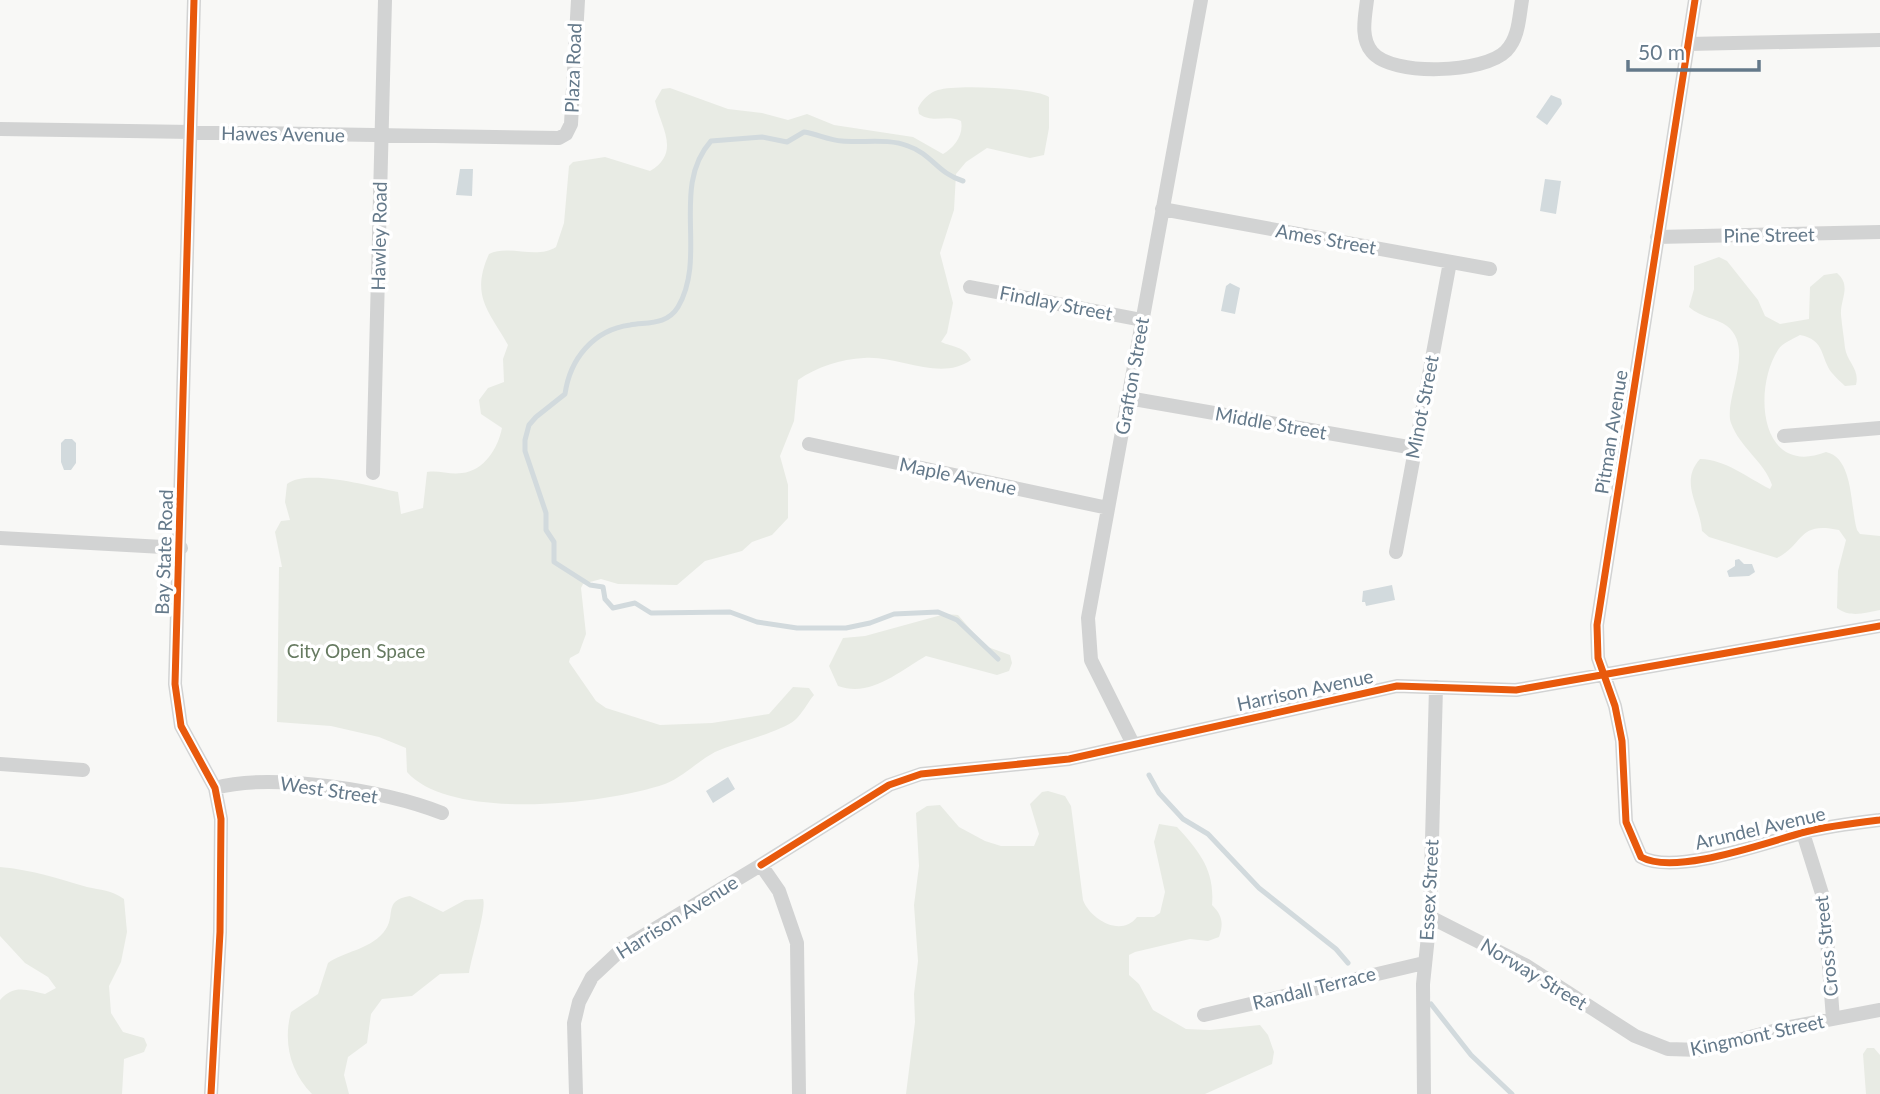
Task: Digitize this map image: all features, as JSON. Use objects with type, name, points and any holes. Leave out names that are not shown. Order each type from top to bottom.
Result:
[{"type":"street","name":"Bay State Road","points":[[194,0],[177,709],[187,740],[215,788],[220,811],[222,855],[211,1094]]},
{"type":"street","name":"Hawley Road","points":[[373,473],[385,0]]},
{"type":"street","name":"Plaza Road","points":[[566,134],[572,119],[578,0]]},
{"type":"street","name":"Grafton Street","points":[[1132,744],[1091,660],[1088,618],[1200,0]]},
{"type":"street","points":[[1367,0],[1365,37],[1376,56],[1396,64],[1451,69],[1477,66],[1507,50],[1516,33],[1522,0]]},
{"type":"street","name":"Pitman Avenue","points":[[1646,860],[1638,855],[1626,822],[1619,724],[1601,674],[1596,643],[1598,606],[1695,0]]},
{"type":"street","points":[[1688,44],[1880,40]]},
{"type":"street","name":"Hawes Avenue","points":[[0,128],[552,139],[566,134]]},
{"type":"street","name":"Ames Street","points":[[1162,209],[1490,269]]},
{"type":"street","name":"Pine Street","points":[[1657,237],[1880,232]]},
{"type":"street","name":"Minot Street","points":[[1396,552],[1450,262]]},
{"type":"street","name":"Findlay Street","points":[[970,287],[1142,320]]},
{"type":"street","name":"Middle Street","points":[[1128,398],[1414,448]]},
{"type":"street","points":[[1784,436],[1880,428]]},
{"type":"street","name":"Maple Avenue","points":[[809,444],[1108,508]]},
{"type":"street","points":[[0,538],[181,548]]},
{"type":"street","name":"Harrison Avenue","points":[[576,1094],[574,1023],[579,1002],[592,977],[623,948],[889,785],[910,777],[1069,760],[1357,693],[1398,686],[1505,691],[1880,626]]},
{"type":"street","name":"Essex Street","points":[[1424,1094],[1424,963],[1430,917],[1436,687]]},
{"type":"street","points":[[0,764],[83,770]]},
{"type":"street","name":"West Street","points":[[215,788],[252,780],[388,798],[442,813]]},
{"type":"street","name":"Arundel Avenue","points":[[1646,860],[1673,862],[1717,856],[1803,833],[1880,820]]},
{"type":"street","name":"Cross Street","points":[[1803,833],[1824,900],[1833,1019]]},
{"type":"street","points":[[761,865],[779,891],[797,943],[799,1094]]},
{"type":"street","name":"Norway Street","points":[[1430,917],[1525,965],[1635,1036]]},
{"type":"street","name":"Randall Terrace","points":[[1204,1015],[1424,963]]},
{"type":"street","name":"Kingmont Street","points":[[1635,1036],[1668,1049],[1694,1051],[1880,1010]]},
{"type":"green space","name":"City Open Space","points":[[670,88],[728,109],[762,113],[788,120],[807,114],[834,125],[913,137],[943,154],[957,140],[962,126],[961,121],[924,117],[919,114],[918,108],[932,93],[947,88],[995,88],[1028,91],[1049,97],[1049,128],[1044,155],[1030,158],[987,148],[966,162],[956,174],[954,210],[940,253],[953,303],[947,333],[941,342],[962,349],[971,360],[946,369],[877,358],[855,359],[830,364],[805,375],[798,380],[794,421],[780,456],[788,485],[788,518],[772,535],[752,542],[742,551],[705,561],[677,585],[618,584],[601,579],[583,584],[581,588],[586,634],[579,653],[570,658],[569,662],[596,701],[606,708],[660,725],[712,723],[769,714],[793,687],[809,688],[814,695],[798,717],[788,725],[715,752],[665,784],[607,798],[531,804],[493,803],[458,798],[428,788],[407,772],[406,748],[379,737],[331,726],[277,722],[279,567],[282,567],[275,532],[281,521],[290,520],[285,502],[287,484],[296,480],[324,478],[398,492],[401,514],[423,508],[427,472],[462,473],[477,468],[489,457],[502,428],[481,414],[479,400],[488,388],[504,382],[503,359],[508,345],[484,302],[481,281],[489,254],[497,251],[540,252],[556,247],[564,223],[569,166],[573,162],[605,157],[650,171],[660,164],[667,147],[655,101],[662,89]]},
{"type":"green space","points":[[1719,257],[1727,261],[1758,300],[1765,316],[1780,324],[1809,319],[1810,287],[1824,275],[1837,273],[1844,283],[1842,323],[1846,353],[1855,370],[1856,385],[1845,386],[1828,367],[1818,345],[1808,337],[1800,335],[1778,350],[1770,366],[1765,406],[1768,425],[1775,441],[1787,452],[1804,457],[1826,452],[1842,463],[1857,530],[1860,534],[1880,536],[1880,610],[1852,614],[1837,608],[1838,571],[1846,540],[1839,530],[1816,528],[1809,531],[1777,558],[1709,537],[1702,531],[1691,485],[1691,476],[1700,459],[1719,462],[1770,489],[1772,485],[1731,423],[1731,401],[1739,361],[1735,336],[1723,323],[1689,307],[1694,289],[1694,266]]},
{"type":"green space","points":[[945,614],[958,615],[985,646],[1010,655],[1012,663],[1009,671],[997,675],[926,656],[873,686],[850,689],[838,686],[829,666],[843,638],[865,636]]},
{"type":"green space","points":[[1042,792],[1065,796],[1071,806],[1083,900],[1092,914],[1107,924],[1123,926],[1137,917],[1154,917],[1160,913],[1165,892],[1154,842],[1159,824],[1177,827],[1192,844],[1204,862],[1211,881],[1212,905],[1221,920],[1219,937],[1208,941],[1190,939],[1135,952],[1129,955],[1129,975],[1139,984],[1153,1010],[1186,1029],[1210,1030],[1260,1025],[1268,1035],[1274,1052],[1272,1064],[1205,1094],[906,1094],[915,1022],[914,994],[918,961],[914,905],[919,866],[916,813],[927,806],[940,805],[959,827],[985,841],[1001,846],[1034,846],[1039,834],[1030,804]]},
{"type":"green space","points":[[0,867],[23,870],[110,892],[124,899],[127,932],[121,962],[109,986],[111,1013],[123,1032],[144,1038],[147,1045],[144,1052],[124,1059],[122,1094],[0,1094],[0,1000],[16,990],[45,994],[56,988],[48,977],[25,963],[0,936]]},
{"type":"green space","points":[[410,896],[443,912],[465,900],[483,899],[483,912],[469,973],[440,974],[412,996],[382,999],[371,1014],[367,1043],[348,1057],[344,1075],[349,1094],[312,1094],[298,1076],[290,1056],[288,1034],[291,1012],[318,994],[328,963],[377,939],[387,927],[393,905],[401,898]]},
{"type":"green space","points":[[1867,1048],[1874,1048],[1880,1055],[1880,1094],[1866,1094],[1863,1054]]},
{"type":"shaded area","points":[[1551,95],[1561,99],[1562,104],[1547,125],[1536,117]]},
{"type":"shaded area","points":[[460,169],[473,169],[472,196],[456,195]]},
{"type":"shaded area","points":[[1545,179],[1561,181],[1556,214],[1540,211]]},
{"type":"shaded area","points":[[1230,283],[1240,288],[1235,314],[1221,311],[1226,286]]},
{"type":"shaded area","points":[[65,439],[72,439],[76,443],[76,463],[71,470],[64,470],[61,462],[61,443]]},
{"type":"shaded area","points":[[1739,559],[1744,564],[1752,564],[1755,572],[1749,576],[1729,577],[1727,571],[1735,566],[1735,560]]},
{"type":"shaded area","points":[[1392,585],[1395,600],[1366,606],[1365,602],[1362,602],[1363,591]]},
{"type":"shaded area","points":[[728,777],[735,789],[713,803],[706,791]]},
{"type":"waterway","points":[[963,181],[954,178],[916,149],[893,142],[842,141],[804,132],[787,142],[762,137],[711,141],[699,159],[693,179],[690,200],[690,266],[678,307],[663,320],[617,328],[605,333],[585,348],[572,369],[565,394],[529,425],[525,451],[546,513],[546,530],[554,542],[554,562],[590,585],[603,587],[605,599],[613,608],[635,603],[651,613],[730,612],[757,622],[797,628],[846,628],[894,614],[938,612],[957,620],[998,659]]},
{"type":"waterway","points":[[1149,775],[1159,793],[1183,819],[1208,834],[1259,888],[1336,949],[1348,963]]},
{"type":"waterway","points":[[1431,1004],[1471,1055],[1512,1094]]},
{"type":"cycle path","points":[[194,0],[175,684],[181,726],[215,788],[221,819],[220,932],[211,1094]]},
{"type":"cycle path","points":[[1695,0],[1597,625],[1598,658],[1615,706],[1622,741],[1626,822],[1641,857],[1656,862],[1676,863],[1722,855],[1814,830],[1880,820]]},
{"type":"cycle path","points":[[761,865],[889,785],[921,774],[1069,759],[1397,686],[1516,690],[1880,626]]}]
